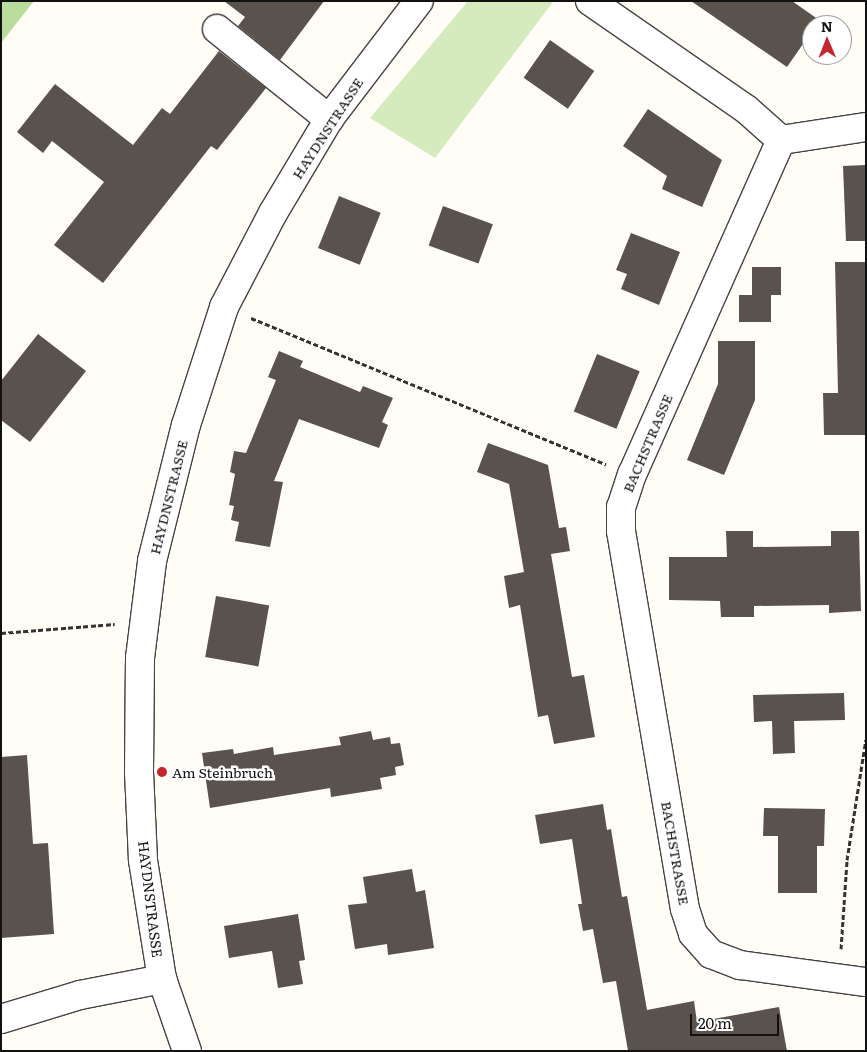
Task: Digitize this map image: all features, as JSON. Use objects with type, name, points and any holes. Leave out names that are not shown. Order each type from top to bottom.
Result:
[{"type":"street","name":"HAYDNSTRASSE","points":[[187,1051],[162,979],[143,860],[139,772],[140,658],[152,561],[186,425],[224,307],[273,213],[329,119],[419,1]]},
{"type":"street","points":[[590,1],[746,109],[781,140],[866,127]]},
{"type":"street","points":[[218,29],[329,119]]},
{"type":"street","name":"BACHSTRASSE","points":[[781,140],[632,474],[621,507],[621,532],[685,909],[693,934],[711,954],[740,965],[866,982]]},
{"type":"street","points":[[1,1019],[80,995],[162,979]]},
{"type":"path","points":[[224,307],[632,474]]},
{"type":"path","points":[[1,633],[144,622]]},
{"type":"path","points":[[839,978],[847,860],[866,739]]},
{"type":"green space","points":[[1,1],[34,1],[1,43]]},
{"type":"green space","points":[[468,1],[553,2],[435,158],[370,118]]},
{"type":"building","points":[[224,1],[324,1],[280,60],[238,26],[245,17]]},
{"type":"building","points":[[691,1],[792,1],[812,15],[802,15],[802,45],[787,67]]},
{"type":"building","points":[[550,40],[594,71],[568,109],[524,78]]},
{"type":"building","points":[[219,51],[266,88],[217,150],[211,146],[103,283],[54,245],[104,182],[52,141],[43,153],[17,132],[55,84],[133,145],[162,108],[170,114]]},
{"type":"building","points":[[648,109],[722,160],[702,207],[662,189],[667,176],[623,146]]},
{"type":"building","points":[[866,165],[866,241],[846,241],[843,166]]},
{"type":"building","points":[[339,196],[381,213],[360,265],[318,248]]},
{"type":"building","points":[[443,206],[493,224],[478,264],[429,245]]},
{"type":"building","points":[[631,233],[680,252],[659,305],[621,289],[627,274],[616,270]]},
{"type":"building","points":[[835,262],[866,262],[866,435],[824,435],[823,393],[838,393]]},
{"type":"building","points":[[752,267],[781,267],[781,295],[752,295]]},
{"type":"building","points":[[739,295],[771,295],[771,322],[739,322]]},
{"type":"building","points":[[38,334],[86,371],[30,442],[1,420],[1,381]]},
{"type":"building","points":[[718,341],[755,341],[755,400],[724,475],[687,460],[718,384]]},
{"type":"building","points":[[279,351],[303,361],[300,367],[360,392],[363,386],[393,398],[382,422],[388,425],[379,448],[299,419],[274,481],[283,482],[270,547],[235,541],[239,522],[231,520],[234,506],[229,505],[235,474],[230,472],[234,451],[246,453],[276,380],[268,377]]},
{"type":"building","points":[[597,354],[640,371],[616,429],[574,411]]},
{"type":"building","points":[[488,443],[548,465],[559,528],[566,527],[570,551],[551,554],[572,677],[584,675],[595,737],[554,744],[548,715],[538,717],[520,605],[509,608],[504,576],[524,572],[509,484],[477,472]]},
{"type":"building","points":[[726,531],[753,531],[753,547],[831,546],[831,531],[859,531],[861,611],[829,613],[829,605],[754,606],[754,617],[721,617],[720,601],[669,600],[669,557],[727,557]]},
{"type":"building","points":[[216,596],[269,605],[258,666],[205,657]]},
{"type":"building","points":[[844,693],[845,720],[794,721],[795,753],[773,754],[772,721],[754,722],[753,695]]},
{"type":"building","points":[[371,731],[373,740],[390,737],[391,744],[400,743],[404,765],[395,767],[396,775],[380,778],[382,789],[331,797],[330,788],[210,808],[202,753],[233,749],[234,754],[273,747],[274,755],[341,745],[339,737]]},
{"type":"building","points":[[27,755],[33,844],[48,843],[54,934],[1,938],[1,757]]},
{"type":"building","points":[[603,804],[607,830],[611,829],[622,897],[627,896],[647,1010],[694,1001],[697,1022],[779,1007],[787,1051],[628,1051],[616,981],[603,983],[593,929],[583,931],[578,904],[582,904],[572,839],[540,844],[535,815]]},
{"type":"building","points":[[764,808],[825,809],[824,846],[817,846],[817,893],[778,893],[778,836],[763,836]]},
{"type":"building","points":[[412,869],[416,892],[425,890],[434,948],[388,955],[387,944],[355,949],[348,905],[367,903],[363,877]]},
{"type":"building","points":[[298,914],[305,960],[299,961],[303,984],[278,988],[272,951],[229,958],[224,926]]},
{"type":"place","name":"Am Steinbruch","points":[[162,772]]}]
